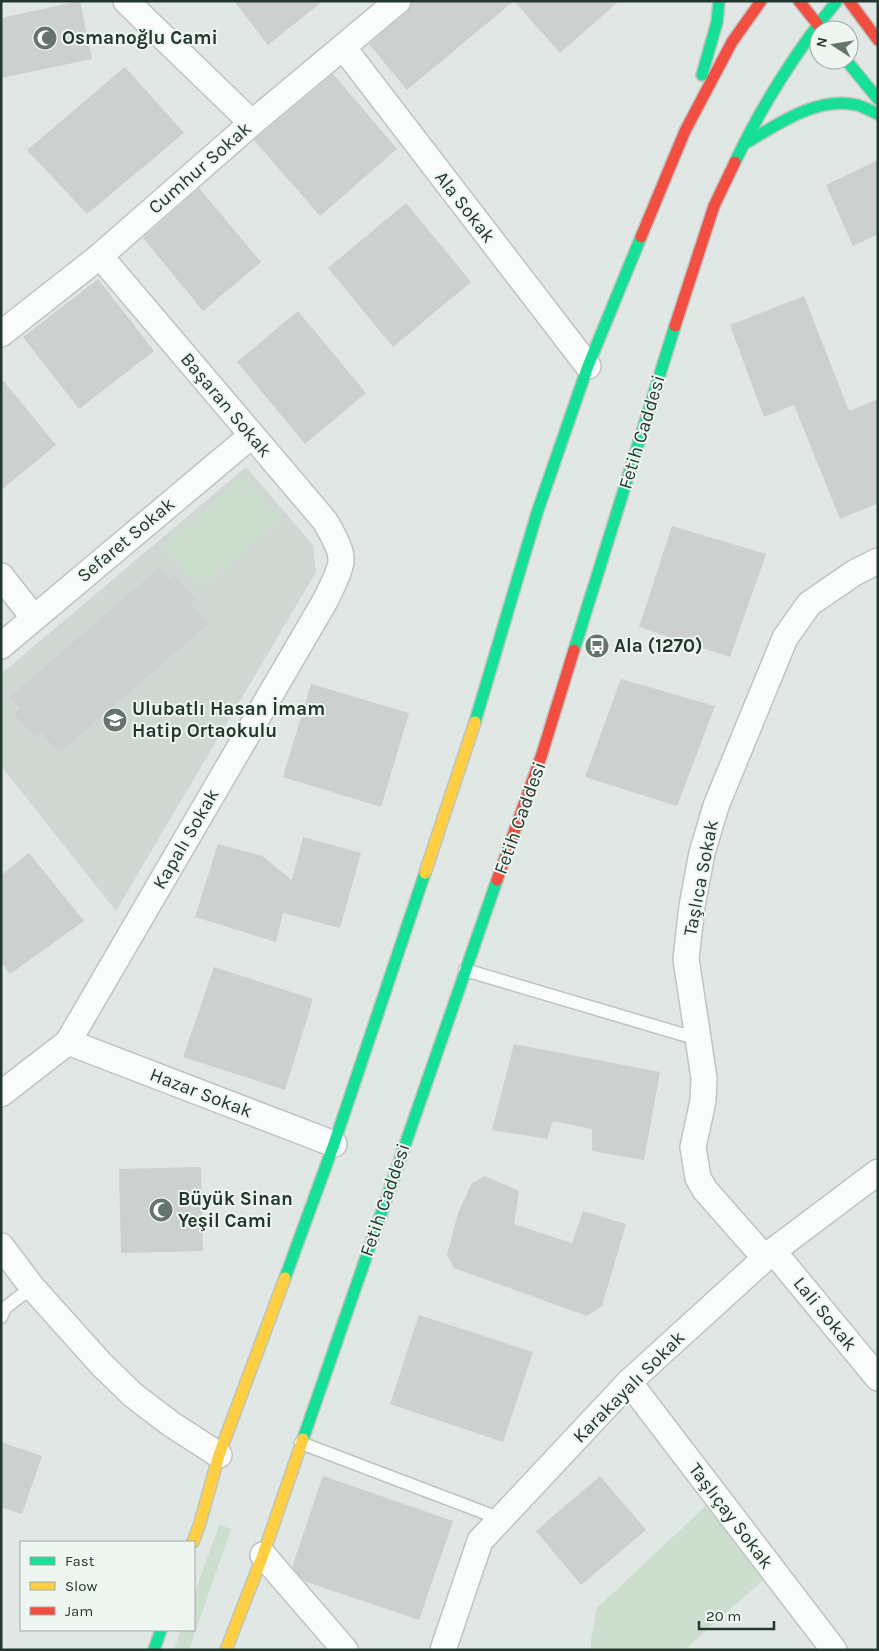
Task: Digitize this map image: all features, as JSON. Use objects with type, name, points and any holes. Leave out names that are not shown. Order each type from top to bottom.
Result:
[{"type":"main road","points":[[685,131],[716,22],[719,1]]},
{"type":"main road","points":[[193,1541],[219,1455],[334,1144],[483,698],[537,513],[588,366],[685,131],[732,42],[761,1]]},
{"type":"main road","points":[[799,1],[814,20]]},
{"type":"main road","name":"Fetih Caddesi","points":[[824,20],[837,1]]},
{"type":"main road","points":[[849,1],[878,40]]},
{"type":"main road","name":"Fetih Caddesi","points":[[226,1650],[263,1554],[465,970],[542,754],[670,341],[714,206],[744,144],[794,58],[809,39]]},
{"type":"main road","points":[[854,70],[878,99]]},
{"type":"main road","points":[[744,144],[798,114],[816,107],[833,104],[856,106],[878,114]]},
{"type":"main road","points":[[154,1650],[161,1631]]},
{"type":"street","points":[[126,1],[252,123]]},
{"type":"street","name":"Cumhur Sokak","points":[[1,334],[100,256],[252,123],[398,1]]},
{"type":"street","name":"Ala Sokak","points":[[343,47],[588,366]]},
{"type":"street","name":"Başaran Sokak","points":[[100,256],[325,521],[336,542],[341,561]]},
{"type":"street","name":"Sefaret Sokak","points":[[1,646],[252,435]]},
{"type":"street","name":"Kapalı Sokak","points":[[1,1094],[68,1042],[325,601],[336,578],[341,561]]},
{"type":"street","name":"Taşlıca Sokak","points":[[769,1254],[705,1190],[698,1178],[694,1147],[703,1101],[704,1078],[686,959],[692,906],[702,853],[716,806],[785,638],[809,604],[854,573],[878,561]]},
{"type":"street","points":[[1,576],[34,618]]},
{"type":"street","name":"Hazar Sokak","points":[[68,1042],[334,1144]]},
{"type":"street","name":"Karakayalı Sokak","points":[[443,1650],[480,1541],[629,1382],[769,1254],[878,1172]]},
{"type":"street","points":[[1,1246],[32,1287],[102,1365],[133,1395],[171,1424],[219,1455]]},
{"type":"street","name":"Lali Sokak","points":[[769,1254],[878,1378]]},
{"type":"street","name":"Taşlıçay Sokak","points":[[629,1382],[834,1650]]},
{"type":"street","points":[[263,1554],[345,1650]]},
{"type":"lane","points":[[465,970],[698,1039]]},
{"type":"lane","points":[[3,1310],[32,1287]]},
{"type":"lane","points":[[301,1443],[501,1519]]},
{"type":"shaded area","name":"Ulubatlı Hasan İmam Hatip Ortaokulu","points":[[246,467],[313,545],[316,572],[116,911],[1,766],[1,674]]},
{"type":"green space","points":[[244,477],[280,519],[200,588],[164,546]]},
{"type":"green space","points":[[709,1503],[770,1574],[684,1650],[591,1650],[597,1608]]},
{"type":"green space","points":[[219,1525],[231,1529],[189,1650],[174,1650],[181,1631],[195,1631],[195,1592]]},
{"type":"building","name":"Osmanoğlu Cami","points":[[80,1],[92,59],[1,78],[1,18]]},
{"type":"building","points":[[234,1],[323,1],[268,45]]},
{"type":"building","points":[[412,1],[514,1],[407,90],[369,44],[407,12]]},
{"type":"building","points":[[514,1],[619,1],[560,53]]},
{"type":"building","points":[[125,67],[184,133],[87,214],[27,150]]},
{"type":"building","points":[[333,74],[397,149],[320,216],[254,140]]},
{"type":"building","points":[[878,160],[878,234],[853,246],[826,185]]},
{"type":"building","points":[[199,188],[261,262],[203,311],[143,238]]},
{"type":"building","points":[[406,203],[471,282],[393,347],[328,268]]},
{"type":"building","points":[[98,279],[154,351],[79,409],[23,337]]},
{"type":"building","points":[[804,296],[849,411],[878,399],[878,503],[840,519],[794,405],[764,417],[730,325]]},
{"type":"building","points":[[298,311],[366,393],[305,444],[237,362]]},
{"type":"building","points":[[1,378],[56,445],[1,490]]},
{"type":"building","points":[[672,526],[766,554],[730,657],[639,627]]},
{"type":"building","points":[[159,568],[169,579],[174,575],[195,599],[190,603],[208,624],[59,753],[41,732],[35,737],[14,714],[20,708],[10,697]]},
{"type":"building","points":[[621,679],[715,706],[677,806],[585,777]]},
{"type":"building","points":[[311,684],[409,713],[381,807],[283,777]]},
{"type":"building","points":[[303,837],[361,853],[340,928],[283,913],[276,942],[195,917],[218,844],[262,856],[292,880]]},
{"type":"building","points":[[29,853],[84,921],[10,974],[1,962],[1,875]]},
{"type":"building","points":[[214,967],[313,999],[285,1090],[183,1057]]},
{"type":"building","points":[[514,1044],[660,1072],[644,1160],[592,1151],[592,1129],[553,1121],[547,1139],[492,1130]]},
{"type":"building","name":"Büyük Sinan Yeşil Cami","points":[[201,1167],[203,1251],[121,1253],[119,1169]]},
{"type":"building","points":[[485,1176],[519,1191],[514,1224],[572,1243],[583,1211],[626,1224],[602,1306],[587,1316],[454,1268],[447,1255],[458,1213],[472,1183]]},
{"type":"building","points":[[419,1315],[533,1352],[503,1442],[390,1404]]},
{"type":"building","points":[[1,1442],[42,1456],[22,1514],[1,1507]]},
{"type":"building","points":[[323,1476],[453,1521],[419,1620],[304,1581],[292,1567]]},
{"type":"building","points":[[600,1476],[646,1530],[581,1585],[536,1531]]},
{"type":"traffic: fast","points":[[702,75],[717,22],[719,1]]},
{"type":"traffic: fast","points":[[735,162],[756,120],[781,78],[808,38],[837,1]]},
{"type":"traffic: fast","points":[[854,70],[878,99]]},
{"type":"traffic: fast","points":[[746,143],[785,120],[827,104],[857,105],[878,114]]},
{"type":"traffic: fast","points":[[475,722],[537,513],[588,366],[641,237]]},
{"type":"traffic: fast","points":[[574,650],[675,326]]},
{"type":"traffic: fast","points":[[285,1278],[334,1144],[425,873]]},
{"type":"traffic: fast","points":[[303,1439],[497,880]]},
{"type":"traffic: fast","points":[[154,1650],[161,1631]]},
{"type":"traffic: slow","points":[[425,873],[475,722]]},
{"type":"traffic: slow","points":[[193,1541],[219,1455],[285,1278]]},
{"type":"traffic: slow","points":[[226,1650],[263,1555],[303,1439]]},
{"type":"traffic: jam","points":[[641,237],[685,131],[732,42],[761,1]]},
{"type":"traffic: jam","points":[[799,1],[814,20]]},
{"type":"traffic: jam","points":[[849,1],[878,40]]},
{"type":"traffic: jam","points":[[675,326],[714,206],[735,162]]},
{"type":"traffic: jam","points":[[497,880],[542,754],[574,650]]},
{"type":"place","name":"Osmanoğlu Cami","points":[[45,38]]},
{"type":"place","name":"Ala (1270)","points":[[597,646]]},
{"type":"place","name":"Ulubatlı Hasan İmam Hatip Ortaokulu","points":[[115,720]]},
{"type":"place","name":"Büyük Sinan Yeşil Cami","points":[[161,1210]]}]
